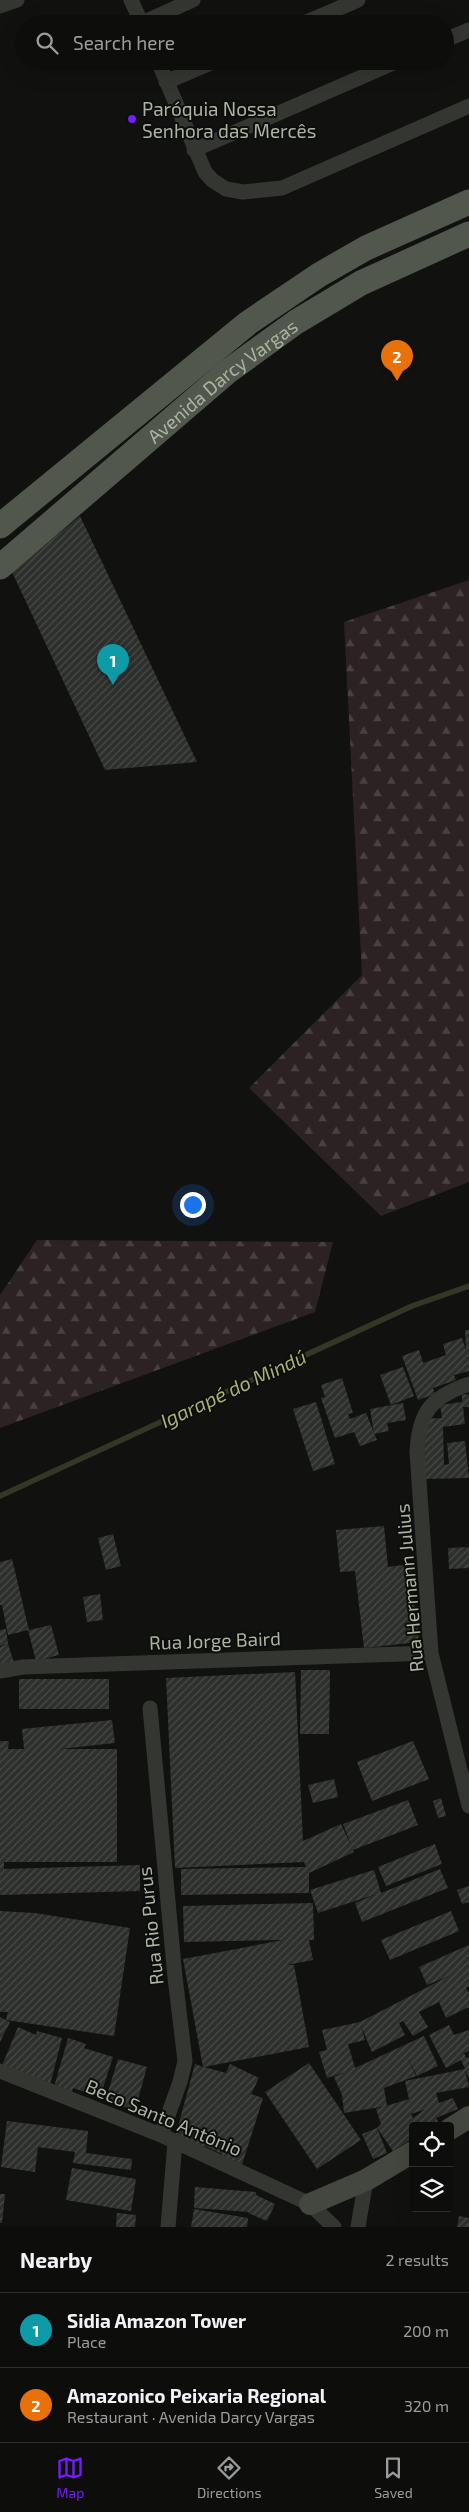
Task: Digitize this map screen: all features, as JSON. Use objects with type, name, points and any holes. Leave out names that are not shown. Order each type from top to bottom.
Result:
[{"type":"main road","name":"Avenida Darcy Vargas","points":[[0,526],[248,324],[318,275],[366,248],[469,202]]},
{"type":"main road","name":"Avenida Darcy Vargas","points":[[0,567],[227,372],[296,322],[361,283],[469,234]]},
{"type":"street","points":[[0,6],[17,0]]},
{"type":"street","points":[[131,0],[138,15]]},
{"type":"street","points":[[160,15],[193,0]]},
{"type":"street","points":[[323,15],[358,0]]},
{"type":"street","points":[[454,36],[469,30]]},
{"type":"street","points":[[161,70],[194,150],[212,180],[226,189],[243,192],[282,188],[469,106]]},
{"type":"street","points":[[166,82],[194,70]]},
{"type":"street","points":[[194,150],[377,70]]},
{"type":"street","name":"Rua Hermann Julius","points":[[469,1384],[455,1389],[439,1399],[426,1412],[418,1430],[417,1452],[431,1653],[469,1806]]},
{"type":"street","name":"Rua Jorge Baird","points":[[0,1671],[23,1667],[431,1653]]},
{"type":"street","name":"Rua Rio Purus","points":[[150,1708],[175,1977],[185,2061],[180,2082],[161,2135]]},
{"type":"street","name":"Beco Santo Antônio","points":[[0,2071],[161,2135],[310,2204],[334,2227]]},
{"type":"street","points":[[454,2126],[469,2117]]},
{"type":"street","points":[[168,2227],[175,2142]]},
{"type":"street","points":[[310,2204],[366,2180],[409,2154]]},
{"type":"street","points":[[358,2227],[366,2180]]},
{"type":"green space","points":[[469,580],[469,1182],[381,1216],[249,1088],[362,975],[344,622]]},
{"type":"green space","points":[[37,1240],[333,1242],[315,1312],[0,1428],[0,1295]]},
{"type":"building","points":[[80,516],[197,762],[105,770],[12,572]]},
{"type":"building","points":[[465,1330],[469,1330],[469,1371],[454,1375],[456,1380],[433,1388],[435,1394],[418,1400],[402,1356],[419,1350],[423,1363],[446,1355],[443,1344],[462,1338],[466,1351]]},
{"type":"building","points":[[403,1367],[414,1396],[391,1405],[380,1375]]},
{"type":"building","points":[[342,1378],[353,1413],[348,1414],[350,1419],[366,1413],[377,1440],[360,1446],[354,1432],[335,1438],[321,1398],[325,1397],[321,1385]]},
{"type":"building","points":[[469,1394],[469,1407],[463,1407],[465,1424],[443,1427],[444,1465],[449,1464],[447,1443],[465,1441],[469,1478],[425,1479],[423,1419],[442,1418],[440,1405],[462,1402],[462,1395]]},
{"type":"building","points":[[316,1402],[335,1464],[313,1471],[293,1409]]},
{"type":"building","points":[[403,1403],[406,1420],[387,1423],[389,1431],[374,1434],[370,1409]]},
{"type":"building","points":[[384,1526],[388,1567],[410,1564],[419,1642],[364,1648],[355,1571],[340,1572],[336,1530]]},
{"type":"building","points":[[113,1534],[121,1566],[106,1570],[98,1538]]},
{"type":"building","points":[[469,1547],[469,1568],[449,1569],[448,1548]]},
{"type":"building","points":[[12,1559],[29,1630],[51,1625],[59,1655],[36,1661],[28,1630],[8,1635],[2,1605],[0,1605],[0,1562]]},
{"type":"building","points":[[100,1594],[103,1620],[87,1622],[83,1597]]},
{"type":"building","points":[[6,1629],[8,1644],[0,1646],[0,1630]]},
{"type":"building","points":[[8,1644],[14,1663],[0,1667],[0,1647]]},
{"type":"building","points":[[301,1670],[330,1670],[329,1734],[300,1734]]},
{"type":"building","points":[[295,1672],[303,1841],[341,1824],[351,1845],[343,1824],[408,1800],[418,1825],[353,1850],[354,1852],[309,1873],[309,1893],[181,1895],[181,1869],[306,1867],[304,1862],[175,1868],[166,1678]]},
{"type":"building","points":[[19,1679],[109,1679],[109,1709],[19,1709]]},
{"type":"building","points":[[112,1720],[115,1743],[60,1749],[117,1749],[117,1862],[4,1862],[4,1869],[140,1865],[140,1891],[0,1895],[0,1741],[9,1741],[8,1749],[24,1749],[22,1729]]},
{"type":"building","points":[[413,1741],[429,1779],[372,1801],[357,1762]]},
{"type":"building","points":[[334,1779],[338,1797],[313,1803],[308,1785]]},
{"type":"building","points":[[441,1798],[446,1816],[438,1818],[433,1801]]},
{"type":"building","points":[[435,1844],[442,1864],[386,1886],[378,1867]]},
{"type":"building","points":[[440,1869],[448,1888],[362,1922],[355,1903],[377,1894],[318,1913],[310,1890],[374,1870],[381,1893]]},
{"type":"building","points":[[469,1886],[469,1902],[462,1904],[457,1890]]},
{"type":"building","points":[[313,1903],[314,1940],[309,1940],[313,1960],[287,1965],[294,1965],[309,2047],[204,2067],[226,2073],[230,2064],[259,2078],[251,2094],[263,2098],[241,2168],[220,2161],[222,2154],[205,2146],[204,2150],[174,2141],[195,2064],[203,2067],[183,1959],[283,1940],[184,1942],[183,1906]]},
{"type":"building","points":[[0,1911],[35,1913],[130,1928],[114,2036],[6,2020],[8,2012],[0,2012]]},
{"type":"building","points":[[451,1911],[459,1931],[390,1960],[381,1940]]},
{"type":"building","points":[[469,1945],[469,1986],[466,1988],[469,1993],[469,2007],[446,2018],[439,2002],[419,2012],[428,2027],[413,2036],[403,2021],[399,2023],[405,2035],[372,2052],[361,2026],[365,2040],[348,2044],[355,2068],[424,2036],[438,2066],[417,2076],[407,2057],[416,2076],[384,2088],[387,2106],[344,2113],[342,2095],[334,2077],[345,2072],[327,2078],[319,2052],[327,2050],[322,2030],[360,2022],[449,1976],[427,1985],[419,1967]]},
{"type":"building","points":[[0,2017],[10,2022],[0,2042]]},
{"type":"building","points":[[449,2025],[454,2035],[469,2030],[469,2051],[464,2053],[466,2058],[469,2057],[469,2078],[465,2070],[469,2087],[436,2093],[439,2103],[453,2098],[458,2109],[436,2118],[438,2122],[409,2122],[409,2141],[393,2151],[377,2128],[381,2124],[376,2109],[409,2099],[405,2081],[465,2069],[461,2060],[446,2068],[429,2035]],"holes":[[[424,2110],[413,2118],[411,2114]]]},
{"type":"building","points":[[18,2027],[36,2035],[37,2031],[62,2038],[50,2085],[1,2068]]},
{"type":"building","points":[[68,2038],[86,2044],[84,2048],[113,2057],[100,2097],[73,2088],[72,2092],[54,2087]]},
{"type":"building","points":[[118,2059],[147,2067],[135,2110],[105,2102]]},
{"type":"building","points":[[309,2063],[361,2140],[317,2169],[265,2092]]},
{"type":"building","points":[[7,2121],[88,2131],[86,2153],[132,2159],[131,2170],[73,2163],[75,2152],[38,2147],[35,2172],[1,2167]]},
{"type":"building","points":[[377,2128],[387,2153],[373,2159],[362,2134]]},
{"type":"building","points":[[72,2168],[136,2179],[131,2211],[66,2200]]},
{"type":"building","points":[[195,2187],[256,2192],[256,2195],[275,2204],[267,2221],[249,2212],[194,2208]]},
{"type":"building","points":[[0,2194],[5,2194],[2,2223],[0,2223]]},
{"type":"building","points":[[194,2209],[248,2218],[247,2227],[191,2227]]},
{"type":"building","points":[[117,2213],[136,2215],[135,2227],[116,2227]]},
{"type":"building","points":[[459,2216],[469,2218],[469,2227],[457,2227]]},
{"type":"waterway","name":"Igarapé do Mindú","points":[[0,1496],[412,1306],[469,1286]]},
{"type":"place","name":"Paróquia Nossa Senhora das Mercês","points":[[132,119]]},
{"type":"place","name":"Amazonico Peixaria Regional","points":[[397,381]]},
{"type":"place","name":"Sidia Amazon Tower","points":[[113,685]]}]
